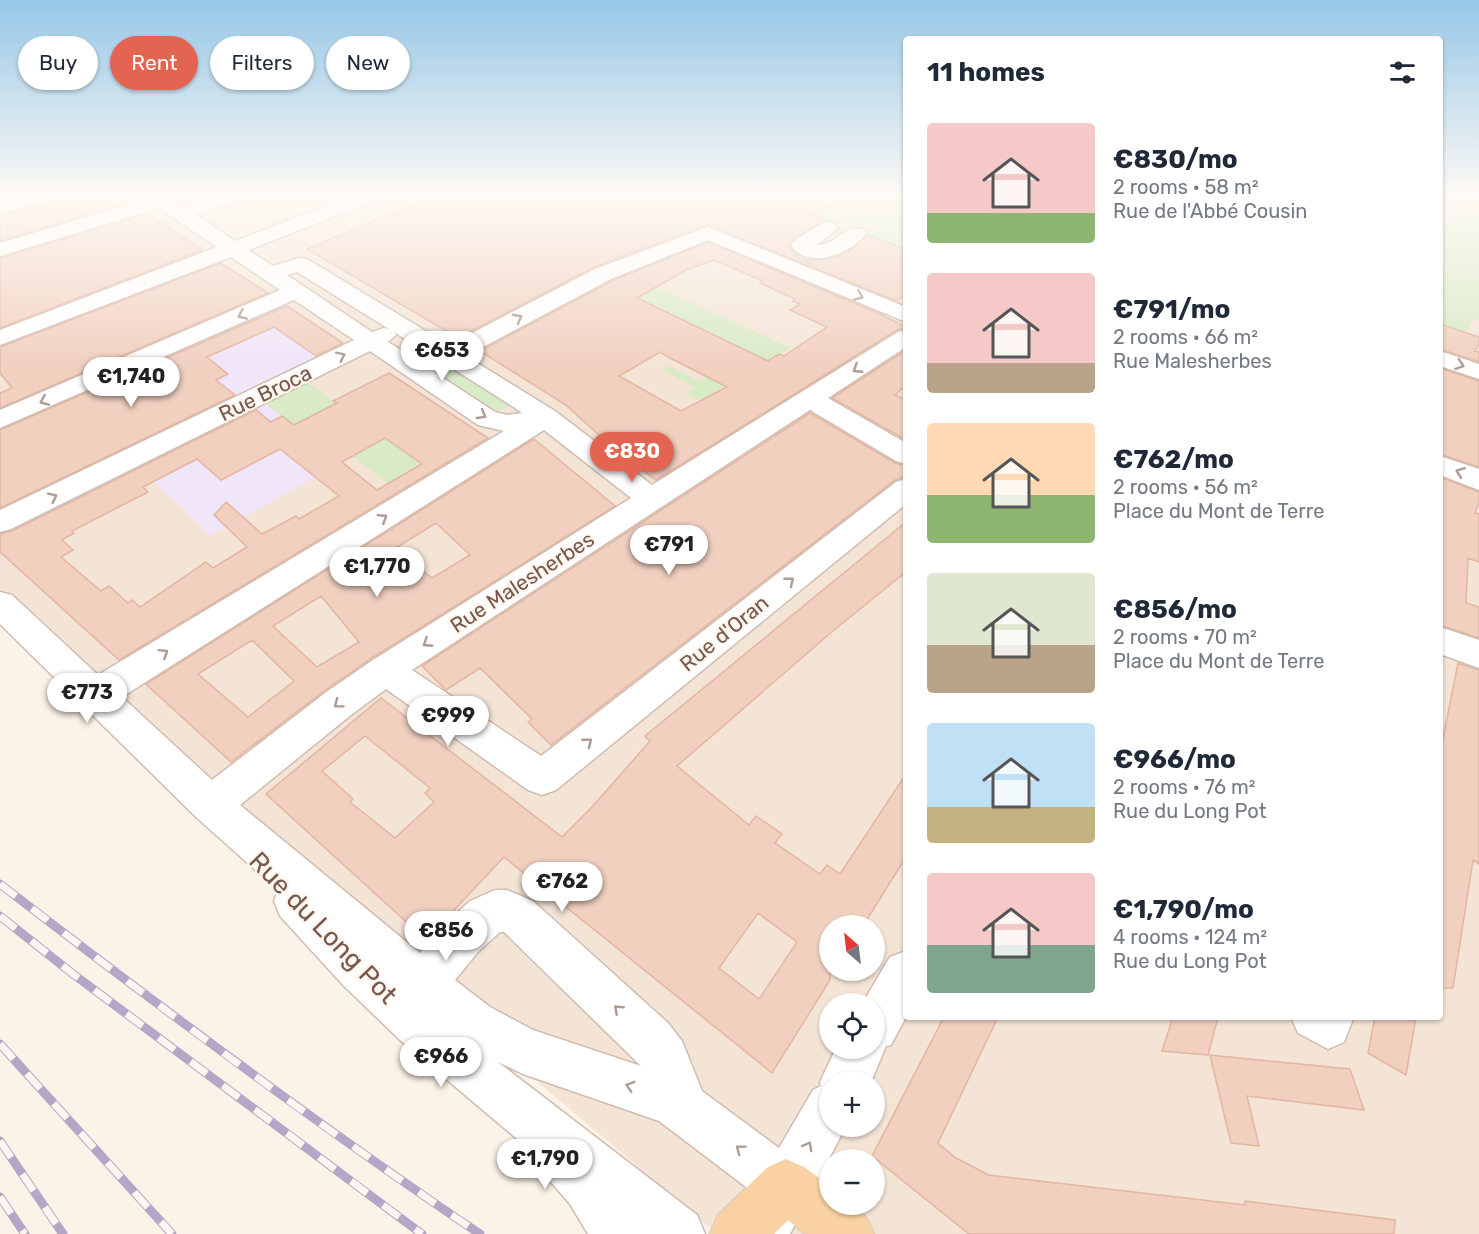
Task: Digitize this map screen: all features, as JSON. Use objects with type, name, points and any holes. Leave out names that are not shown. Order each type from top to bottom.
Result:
[{"type":"main road","points":[[737,1234],[786,1185],[847,1234]]},
{"type":"street","points":[[0,338],[221,254]]},
{"type":"street","points":[[240,254],[487,419],[507,423],[546,417]]},
{"type":"street","points":[[416,372],[603,273],[654,254]]},
{"type":"street","points":[[787,254],[800,257],[903,313]]},
{"type":"street","points":[[800,257],[818,254]]},
{"type":"street","points":[[270,274],[299,264],[546,417],[651,499]]},
{"type":"street","points":[[0,420],[296,291]]},
{"type":"street","name":"Rue Broca","points":[[0,522],[400,327]]},
{"type":"street","name":"Rue Malesherbes","points":[[211,805],[338,704],[385,670],[903,339]]},
{"type":"street","points":[[1443,359],[1479,372]]},
{"type":"street","points":[[810,399],[903,452]]},
{"type":"street","points":[[96,695],[546,417]]},
{"type":"street","points":[[1443,466],[1479,480]]},
{"type":"street","name":"Rue d'Oran","points":[[385,670],[542,778],[903,491]]},
{"type":"street","name":"Rue du Long Pot","points":[[0,604],[211,805],[374,946],[414,998],[524,1114],[588,1186],[617,1231]]},
{"type":"street","points":[[1443,641],[1479,654]]},
{"type":"street","points":[[414,998],[481,919],[495,911],[507,911],[518,916],[651,1040],[665,1058],[684,1108]]},
{"type":"street","points":[[885,1009],[903,978]]},
{"type":"street","name":"Rue du Long Pot","points":[[414,998],[474,1023],[523,1050],[649,1092],[684,1108],[786,1185]]},
{"type":"street","points":[[1319,1020],[1329,1026],[1330,1020]]},
{"type":"street","name":"Rue du Long Pot","points":[[524,1114],[678,1234]]},
{"type":"street","points":[[762,1234],[819,1126]]},
{"type":"shaded area","points":[[0,254],[903,254],[903,1020],[1443,1020],[1443,254],[1479,254],[1479,1234],[717,1234],[211,805],[0,615]]},
{"type":"shaded area","points":[[284,304],[344,343],[236,395],[227,388],[214,395],[165,355]]},
{"type":"shaded area","points":[[266,404],[294,425],[352,456],[211,536],[139,467]]},
{"type":"green space","points":[[1443,254],[1479,254],[1479,320],[1474,318],[1465,332],[1443,325]]},
{"type":"green space","points":[[656,287],[791,348],[700,401],[686,394],[695,387],[662,370],[668,366],[699,381],[744,350],[706,331],[536,354]]},
{"type":"green space","points":[[448,359],[515,402],[493,415],[427,370]]},
{"type":"green space","points":[[308,383],[421,464],[453,457],[456,460],[401,493],[305,420],[294,425],[266,404]]},
{"type":"building","points":[[15,254],[193,254],[0,328],[0,258]]},
{"type":"building","points":[[315,254],[630,254],[594,267],[458,338]]},
{"type":"building","points":[[679,254],[736,254],[880,314],[903,326],[656,480],[616,451],[566,405],[480,351],[612,281]],"holes":[[[714,260],[761,280],[760,283],[795,299],[793,301],[800,304],[790,310],[827,327],[784,356],[779,354],[768,361],[637,298],[686,270]],[[660,352],[727,387],[681,411],[619,376]]]},
{"type":"building","points":[[778,254],[796,254],[818,260],[844,254],[903,254],[903,296],[897,301]]},
{"type":"building","points":[[221,263],[268,293],[0,408],[0,393],[12,388],[0,373],[0,347]]},
{"type":"building","points":[[287,306],[343,343],[316,356],[274,327],[207,357],[228,374],[216,380],[235,395],[0,508],[0,430]]},
{"type":"building","points":[[1443,325],[1479,337],[1479,344],[1475,351],[1479,352],[1479,362],[1443,350]]},
{"type":"building","points":[[903,352],[903,388],[895,395],[903,399],[903,438],[832,398]]},
{"type":"building","points":[[1443,369],[1479,381],[1479,467],[1443,455]]},
{"type":"building","points":[[389,373],[488,438],[119,660],[0,552],[0,534],[12,531],[256,410],[271,422],[282,416],[294,425],[337,403],[333,401]],"holes":[[[385,438],[422,464],[377,490],[342,462]],[[280,449],[339,496],[299,519],[296,516],[262,534],[226,502],[214,515],[247,547],[213,568],[206,562],[140,607],[132,600],[128,603],[109,586],[101,591],[61,557],[73,550],[62,540],[74,533],[72,531],[148,492],[143,487],[197,459],[221,480]]]},
{"type":"building","points":[[810,413],[895,463],[903,465],[903,477],[895,480],[551,745],[528,722],[532,719],[480,668],[446,690],[422,666]]},
{"type":"building","points":[[534,439],[615,506],[372,658],[324,691],[231,762],[146,684]],"holes":[[[436,523],[470,555],[432,578],[394,549]],[[321,596],[359,642],[317,667],[273,626]],[[252,640],[294,681],[248,717],[198,674]]]},
{"type":"building","points":[[1443,478],[1479,492],[1479,502],[1475,513],[1479,514],[1479,562],[1468,558],[1466,603],[1479,607],[1479,638],[1443,626]]},
{"type":"building","points":[[903,524],[903,574],[834,630],[677,766],[749,825],[756,816],[782,834],[775,843],[820,874],[827,865],[840,874],[903,779],[903,862],[870,915],[819,915],[819,981],[829,981],[822,993],[819,993],[819,998],[772,1073],[504,857],[426,940],[266,794],[381,698],[562,837],[592,807],[650,741],[645,736]],"holes":[[[365,736],[430,788],[425,793],[434,802],[395,838],[350,802],[353,799],[322,771]],[[758,913],[797,942],[759,999],[719,968]]]},
{"type":"building","points":[[1458,663],[1479,670],[1479,864],[1473,860],[1453,988],[1443,988],[1443,738]]},
{"type":"building","points":[[942,1020],[997,1020],[938,1143],[956,1158],[989,1175],[1245,1205],[1245,1201],[1395,1220],[1394,1234],[969,1234],[885,1166],[885,1149],[876,1149],[882,1137],[885,1137],[885,1131]]},
{"type":"building","points":[[1172,1020],[1217,1020],[1208,1055],[1162,1051]]},
{"type":"building","points":[[1374,1020],[1415,1020],[1406,1075],[1368,1053]]},
{"type":"building","points":[[1210,1055],[1350,1069],[1364,1110],[1247,1096],[1259,1146],[1231,1143]]},
{"type":"tunnel","points":[[795,260],[807,254]]},
{"type":"railway","points":[[0,884],[237,1063],[357,1150],[480,1234]]},
{"type":"railway","points":[[0,916],[73,974],[422,1234]]},
{"type":"railway","points":[[0,1044],[172,1234]]},
{"type":"railway","points":[[0,1141],[63,1234]]},
{"type":"railway","points":[[0,1197],[25,1234]]}]
